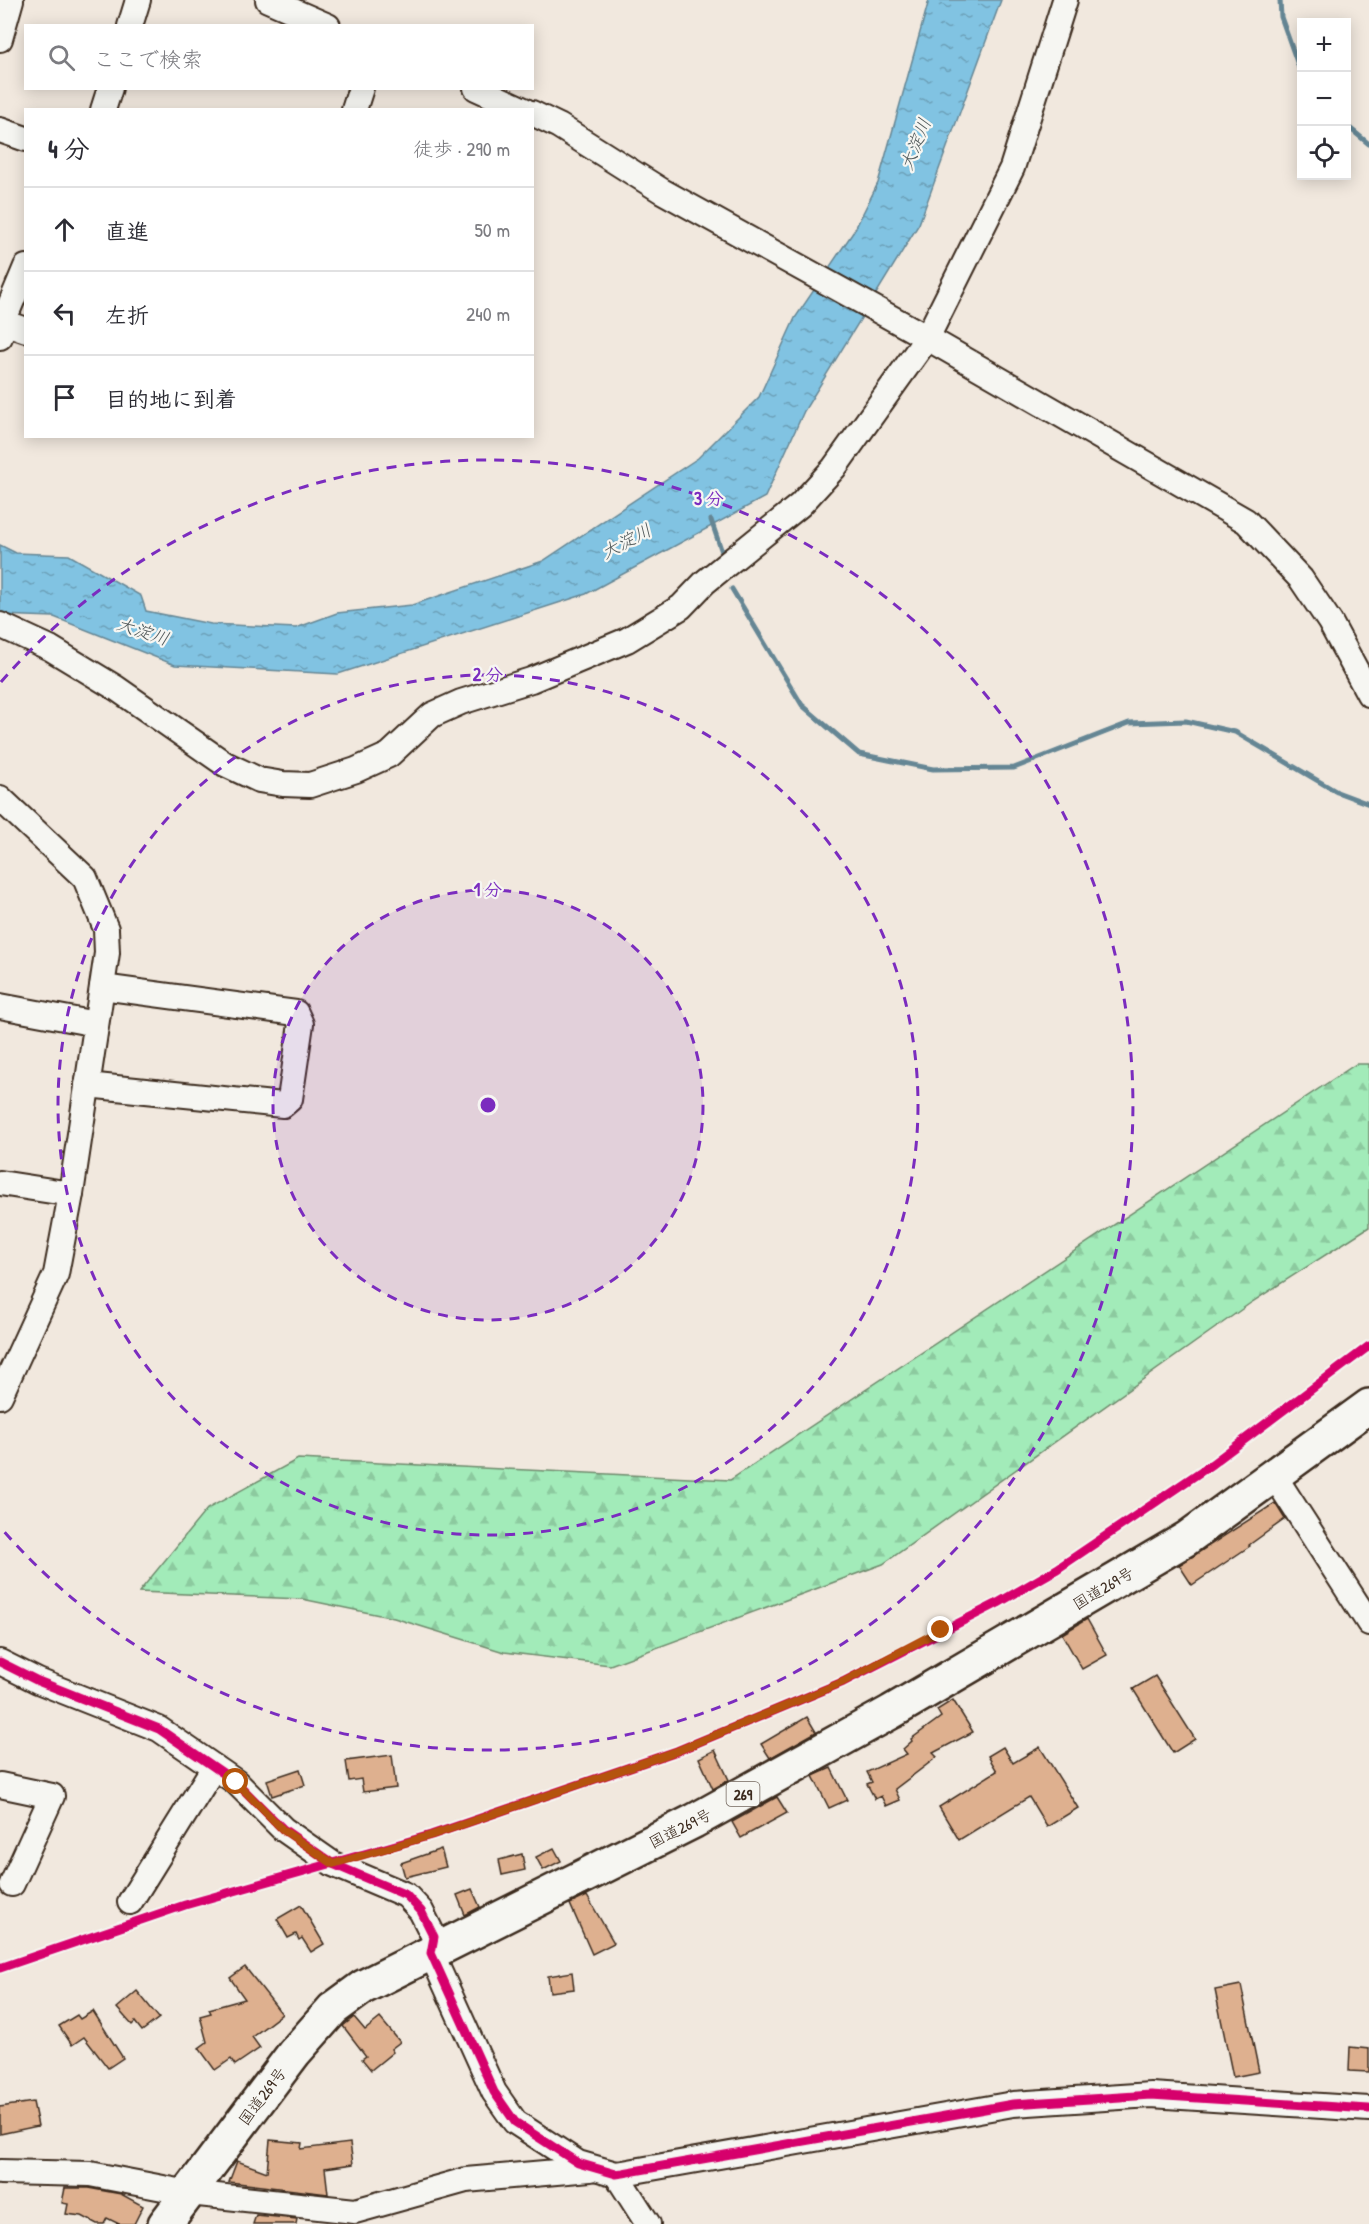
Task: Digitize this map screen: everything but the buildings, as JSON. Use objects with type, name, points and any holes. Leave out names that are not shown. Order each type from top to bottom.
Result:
[{"type":"highway","name":"国道269号","points":[[165,2224],[294,2054],[333,2009],[387,1972],[431,1953],[694,1821],[881,1718],[1186,1539],[1275,1477],[1369,1406]]},
{"type":"street","points":[[0,39],[11,0]]},
{"type":"street","points":[[131,24],[138,0]]},
{"type":"street","points":[[268,0],[323,24]]},
{"type":"street","points":[[0,625],[50,648],[116,688],[225,764],[260,780],[283,784],[310,784],[356,770],[389,755],[432,715],[461,702],[531,680],[627,640],[681,606],[705,582],[800,505],[834,468],[922,335],[1012,168],[1065,0]]},
{"type":"street","points":[[104,108],[109,90]]},
{"type":"street","points":[[355,108],[359,90]]},
{"type":"street","points":[[480,90],[520,108]]},
{"type":"street","points":[[534,115],[560,126],[662,191],[922,335],[1246,521],[1301,579],[1330,622],[1369,694]]},
{"type":"street","points":[[0,130],[24,138]]},
{"type":"street","points":[[24,272],[1,326],[24,330]]},
{"type":"street","points":[[0,798],[85,878],[106,929],[107,952],[71,1194],[56,1274],[0,1396]]},
{"type":"street","points":[[87,1085],[283,1105],[290,1099],[300,1024],[296,1013],[102,987]]},
{"type":"street","points":[[0,1006],[96,1024]]},
{"type":"street","points":[[0,1183],[71,1194]]},
{"type":"street","points":[[1275,1477],[1369,1623]]},
{"type":"street","points":[[0,1662],[38,1681],[159,1729],[236,1782],[283,1830],[333,1864],[406,1895],[422,1911],[434,1937],[431,1953],[494,2092],[515,2122],[578,2163],[606,2171],[648,2224]]},
{"type":"street","points":[[130,1902],[214,1767]]},
{"type":"street","points":[[0,1785],[52,1796],[12,1884]]},
{"type":"street","points":[[0,2172],[90,2174],[189,2193],[355,2211],[465,2180],[606,2171],[1013,2104],[1151,2095],[1369,2109]]},
{"type":"path","points":[[0,1968],[185,1905],[432,1835],[677,1751],[843,1682],[998,1603],[1057,1569],[1212,1464],[1369,1346]]},
{"type":"green space","points":[[1356,1064],[1369,1064],[1369,1227],[1252,1302],[883,1564],[610,1665],[504,1652],[394,1618],[302,1599],[139,1592],[207,1509],[298,1459],[730,1480]]},
{"type":"water","name":"大淀川","points":[[929,0],[1001,0],[919,224],[804,411],[765,497],[586,594],[338,674],[175,665],[54,617],[0,615],[0,545],[16,553],[69,555],[141,596],[146,611],[211,624],[296,628],[337,613],[412,605],[543,561],[698,458],[759,397],[795,318],[854,231],[878,183]]},
{"type":"waterway","points":[[1280,0],[1281,17],[1301,72]]},
{"type":"waterway","points":[[1347,126],[1369,144]]},
{"type":"waterway","points":[[711,520],[722,552]]},
{"type":"waterway","points":[[732,589],[802,705],[859,754],[933,769],[1014,768],[1129,723],[1186,721],[1235,732],[1337,792],[1369,804]]},
{"type":"cycle path","points":[[0,1968],[185,1905],[431,1835],[677,1751],[843,1682],[998,1603],[1057,1569],[1212,1464],[1369,1346]]},
{"type":"cycle path","points":[[0,1662],[38,1681],[159,1729],[236,1782],[283,1829],[333,1864],[406,1895],[421,1911],[434,1937],[431,1953],[494,2092],[515,2122],[578,2163],[616,2174],[1013,2104],[1151,2095],[1369,2109]]},
{"type":"route","points":[[236,1782],[283,1830],[333,1864],[432,1835],[580,1782],[677,1751],[843,1682],[941,1630]]}]
